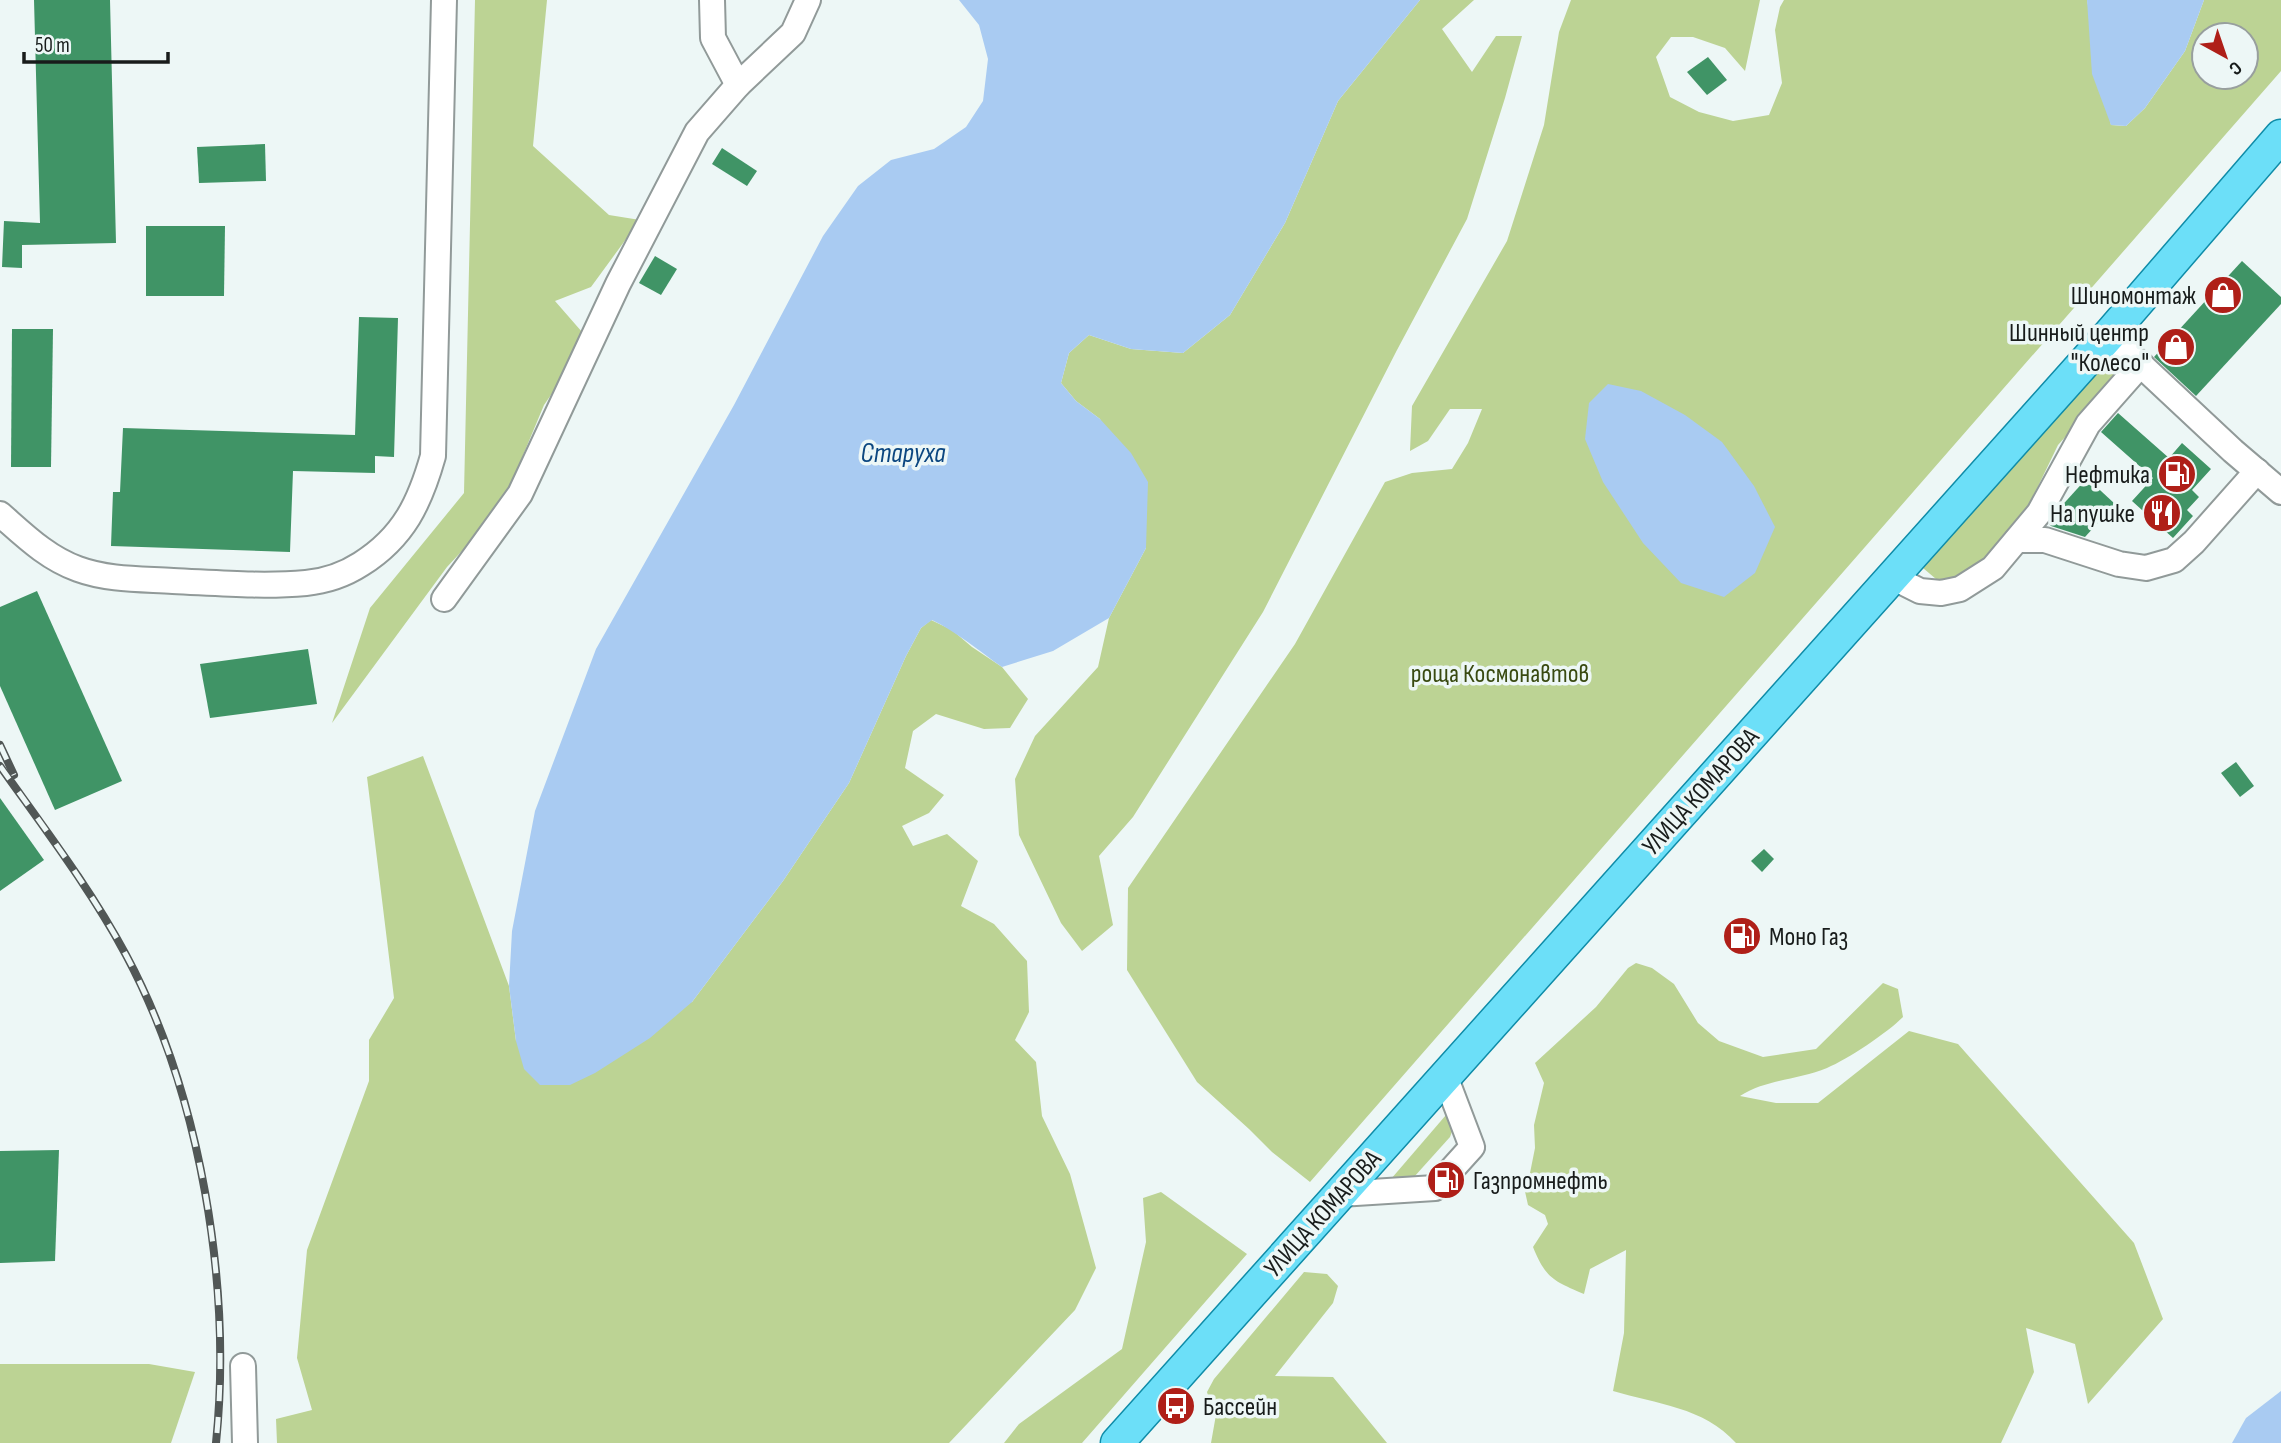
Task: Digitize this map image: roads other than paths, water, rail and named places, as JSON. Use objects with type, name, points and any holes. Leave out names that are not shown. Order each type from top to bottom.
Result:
[{"type":"main road","name":"УЛИЦА КОМАРОВА","points":[[1116,1443],[2109,335],[2281,136]]},
{"type":"street","points":[[0,514],[29,540],[54,557],[77,569],[97,575],[259,585],[308,583],[338,576],[362,564],[385,545],[411,516],[423,491],[433,456],[444,0]]},
{"type":"street","points":[[712,0],[713,38],[738,85]]},
{"type":"street","points":[[444,599],[520,494],[618,284],[697,132],[738,85],[793,33],[808,0]]},
{"type":"street","points":[[2109,335],[2281,492]]},
{"type":"street","points":[[1892,577],[1920,590],[1941,593],[1960,589],[1993,568],[2039,513],[2088,424],[2141,364]]},
{"type":"street","points":[[2017,540],[2045,540],[2119,564],[2146,568],[2174,560],[2194,542],[2257,471]]},
{"type":"street","points":[[1340,1194],[1435,1188],[1472,1147],[1445,1076]]},
{"type":"street","points":[[243,1366],[245,1443]]},
{"type":"water","name":"Старуха","points":[[959,0],[1420,0],[1338,101],[1285,223],[1230,315],[1183,353],[1131,349],[1089,335],[1069,353],[1061,383],[1076,401],[1100,419],[1131,453],[1148,482],[1146,548],[1109,618],[1053,651],[1002,667],[932,620],[921,628],[849,783],[783,881],[692,1002],[650,1038],[595,1073],[570,1085],[540,1085],[524,1069],[516,1041],[509,986],[512,931],[535,811],[596,649],[734,405],[823,236],[858,186],[891,160],[934,149],[966,127],[983,101],[988,59],[979,25]]},
{"type":"water","points":[[2087,0],[2204,0],[2196,21],[2190,21],[2190,38],[2185,51],[2145,108],[2126,126],[2111,125],[2092,74]]},
{"type":"water","points":[[1608,384],[1641,391],[1685,415],[1722,442],[1754,486],[1775,527],[1755,573],[1724,597],[1681,583],[1643,543],[1603,482],[1585,439],[1589,403]]},
{"type":"water","points":[[2281,1391],[2281,1443],[2232,1443],[2246,1418]]},
{"type":"railway","points":[[0,745],[14,775]]},
{"type":"railway","points":[[0,766],[112,930],[152,1010],[174,1068],[192,1130],[214,1257],[220,1383],[216,1443]]},
{"type":"place","name":"Шиномонтаж","points":[[2223,295]]},
{"type":"place","name":"Шинный центр \"Колесо\"","points":[[2176,347]]},
{"type":"place","name":"Нефтика","points":[[2177,474]]},
{"type":"place","name":"На пушке","points":[[2162,513]]},
{"type":"place","name":"Моно Газ","points":[[1742,936]]},
{"type":"place","name":"Газпромнефть","points":[[1446,1180]]},
{"type":"place","name":"Бассейн","points":[[1176,1406]]},
{"type":"park label","name":"роща Космонавтов","points":[[1500,673]]}]
